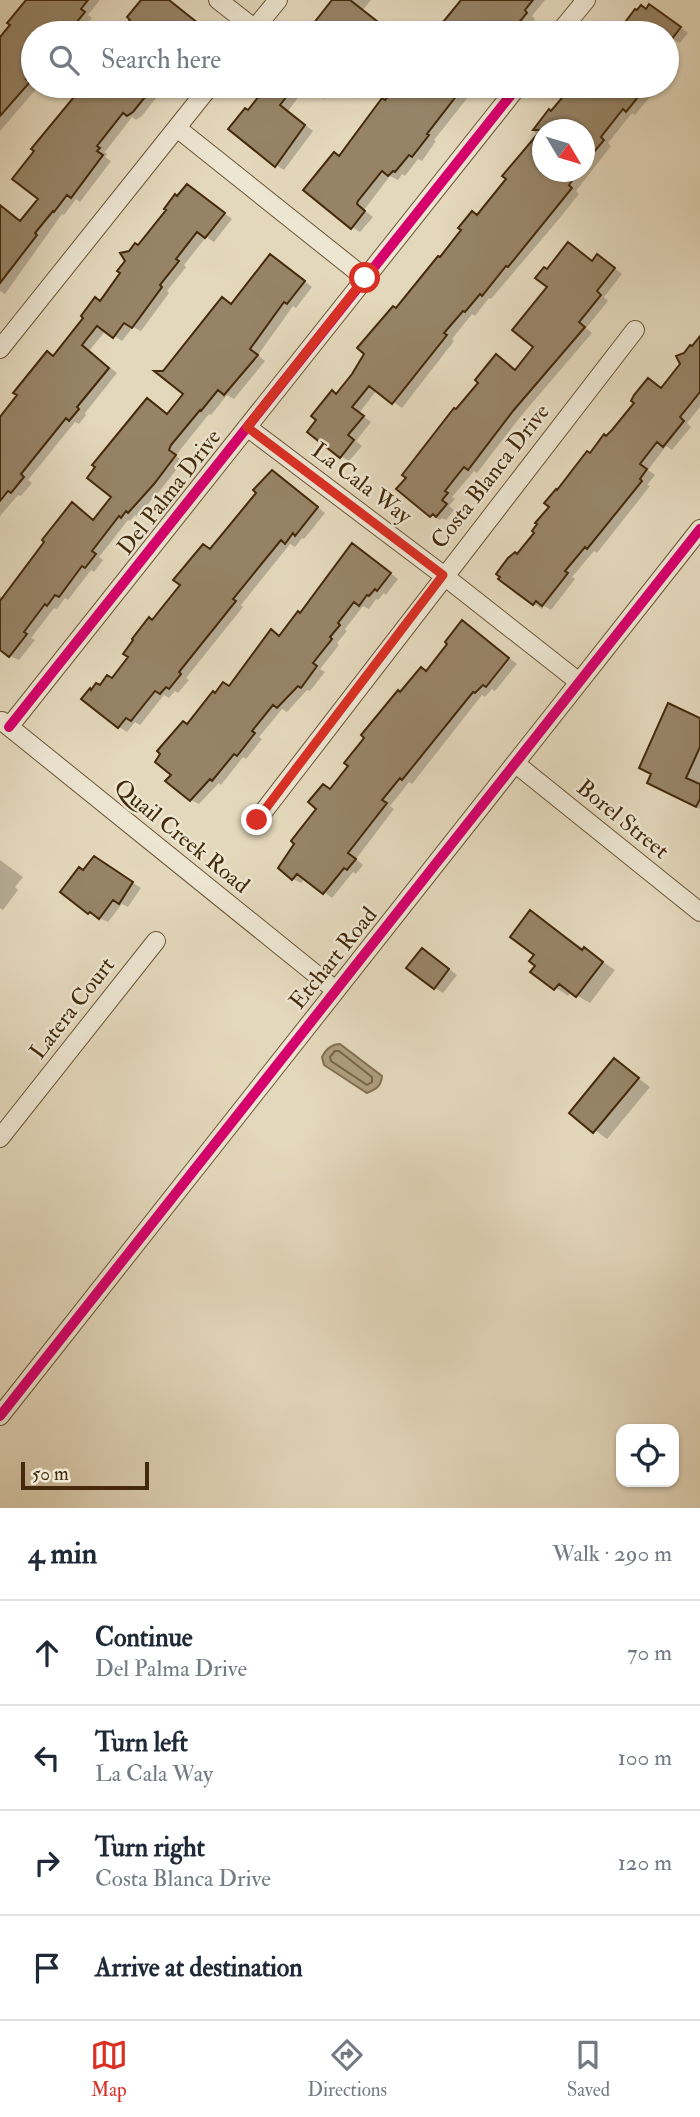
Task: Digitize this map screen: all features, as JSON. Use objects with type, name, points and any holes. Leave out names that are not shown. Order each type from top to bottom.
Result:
[{"type":"street","points":[[218,0],[242,21]]},
{"type":"street","points":[[261,21],[278,0]]},
{"type":"street","points":[[569,21],[586,0]]},
{"type":"street","points":[[0,349],[201,98]]},
{"type":"street","name":"Del Palma Drive","points":[[4,724],[247,427],[508,98]]},
{"type":"street","points":[[177,128],[365,278]]},
{"type":"street","name":"Costa Blanca Drive","points":[[257,820],[443,575],[635,330]]},
{"type":"street","name":"La Cala Way","points":[[247,427],[579,682]]},
{"type":"street","name":"Etchart Road","points":[[0,1416],[700,528]]},
{"type":"street","name":"Quail Creek Road","points":[[4,724],[334,989]]},
{"type":"street","name":"Borel Street","points":[[516,764],[700,912]]},
{"type":"street","name":"Latera Court","points":[[0,1138],[156,941]]},
{"type":"water","points":[[340,1044],[382,1076],[378,1087],[367,1093],[324,1065],[322,1057],[325,1052],[331,1046]]},
{"type":"building","points":[[26,0],[88,0],[81,9],[85,12],[78,21],[21,21],[21,92],[0,116],[0,37],[10,25],[7,23]]},
{"type":"building","points":[[141,0],[169,0],[195,21],[129,21],[127,17]]},
{"type":"building","points":[[332,0],[350,0],[377,21],[315,21]]},
{"type":"building","points":[[461,0],[533,0],[520,21],[444,21]]},
{"type":"building","points":[[649,4],[673,21],[626,21],[641,5],[646,9]]},
{"type":"building","points":[[73,98],[144,98],[133,112],[127,116],[123,113],[97,146],[100,148],[97,151],[103,155],[71,198],[67,195],[35,233],[37,235],[0,283],[0,205],[20,221],[38,199],[12,179],[34,151],[31,149]]},
{"type":"building","points":[[258,98],[286,98],[280,105],[305,125],[275,167],[228,129],[245,108],[248,110]]},
{"type":"building","points":[[382,98],[455,98],[412,157],[409,155],[395,172],[388,176],[382,171],[358,201],[357,204],[365,211],[351,229],[303,190],[334,152],[339,156]]},
{"type":"building","points":[[562,98],[637,98],[626,112],[623,109],[601,137],[604,140],[595,151],[595,119],[541,119],[549,109],[551,111]]},
{"type":"building","points":[[532,141],[532,182],[571,182],[569,185],[572,188],[508,267],[506,266],[482,296],[480,294],[444,333],[447,335],[392,404],[369,386],[352,407],[364,416],[348,435],[354,440],[340,458],[307,432],[316,420],[311,416],[332,390],[336,394],[352,374],[364,354],[357,348],[393,306],[396,308],[438,256],[440,257],[472,211],[477,215],[506,179],[502,176]]},
{"type":"building","points":[[187,184],[225,213],[205,238],[197,232],[176,259],[179,261],[132,328],[124,323],[113,338],[97,326],[82,345],[109,368],[77,407],[79,409],[69,421],[66,418],[21,474],[24,477],[11,493],[8,491],[0,501],[0,417],[17,395],[13,393],[47,351],[53,356],[83,318],[81,316],[95,297],[100,301],[120,273],[117,271],[125,261],[120,253],[129,251],[135,243],[138,245],[166,210],[164,209],[175,194],[177,196]]},
{"type":"building","points":[[568,242],[592,261],[597,254],[615,268],[597,291],[601,295],[579,322],[585,327],[513,411],[468,470],[464,467],[445,491],[448,493],[442,500],[447,504],[436,517],[433,514],[430,517],[396,489],[406,478],[402,475],[454,408],[456,409],[478,383],[475,380],[496,354],[515,370],[533,347],[512,330],[547,287],[535,278],[544,267],[547,269]]},
{"type":"building","points":[[270,254],[305,281],[287,304],[284,302],[250,349],[258,355],[224,395],[218,390],[171,445],[169,450],[176,455],[154,484],[128,513],[126,511],[121,518],[119,516],[92,551],[96,554],[85,568],[82,566],[59,597],[55,595],[47,606],[45,604],[9,657],[0,650],[0,601],[72,502],[93,520],[111,497],[87,478],[95,467],[92,465],[147,398],[167,414],[183,394],[154,371],[163,371],[222,297],[231,304]]},
{"type":"building","points":[[700,336],[700,392],[680,417],[684,421],[663,447],[657,442],[640,464],[647,469],[640,479],[642,481],[587,549],[585,547],[565,571],[568,573],[542,606],[536,601],[533,605],[498,579],[500,577],[496,574],[534,533],[532,531],[537,524],[535,523],[549,507],[544,503],[587,451],[590,453],[604,434],[606,436],[612,430],[634,403],[631,401],[634,395],[648,378],[661,388],[680,364],[676,356],[684,353]]},
{"type":"building","points":[[272,470],[318,507],[295,536],[293,533],[285,544],[281,540],[233,599],[236,601],[179,672],[181,674],[169,689],[166,687],[160,694],[155,691],[131,721],[126,718],[118,728],[81,699],[96,683],[100,685],[107,675],[112,678],[128,657],[123,654],[132,639],[149,617],[152,620],[180,585],[173,580],[203,544],[210,549],[256,493],[253,490]]},
{"type":"building","points":[[352,543],[391,573],[377,591],[375,589],[367,595],[359,606],[354,602],[338,623],[340,625],[330,637],[332,639],[313,663],[317,666],[301,688],[298,686],[277,708],[273,705],[252,731],[255,733],[237,756],[234,754],[212,781],[210,779],[190,801],[165,781],[171,775],[155,762],[160,754],[157,751],[183,721],[187,724],[213,691],[215,693],[223,682],[229,686],[271,629],[279,636],[298,611],[300,613]]},
{"type":"building","points":[[462,620],[509,658],[486,687],[483,685],[473,692],[402,780],[400,778],[382,800],[387,803],[348,853],[356,859],[347,870],[344,868],[323,894],[297,874],[292,880],[278,868],[294,844],[291,841],[316,809],[308,802],[323,784],[330,789],[348,766],[344,763],[364,738],[361,735],[421,667],[426,671]]},
{"type":"building","points":[[668,703],[700,718],[700,747],[686,778],[700,784],[700,799],[696,807],[647,783],[651,774],[639,768]]},
{"type":"building","points":[[94,856],[133,882],[119,904],[113,900],[99,919],[90,912],[88,914],[60,892],[79,867],[83,870]]},
{"type":"building","points":[[530,910],[582,950],[584,947],[603,962],[576,997],[559,984],[554,990],[530,972],[535,966],[529,961],[534,955],[510,937]]},
{"type":"building","points":[[422,948],[449,969],[434,989],[406,968]]},
{"type":"building","points":[[614,1058],[639,1078],[593,1133],[569,1113]]},
{"type":"cycle path","points":[[9,727],[508,98]]},
{"type":"cycle path","points":[[0,1416],[700,529]]},
{"type":"route","points":[[257,820],[443,575],[247,427],[365,278]]}]
